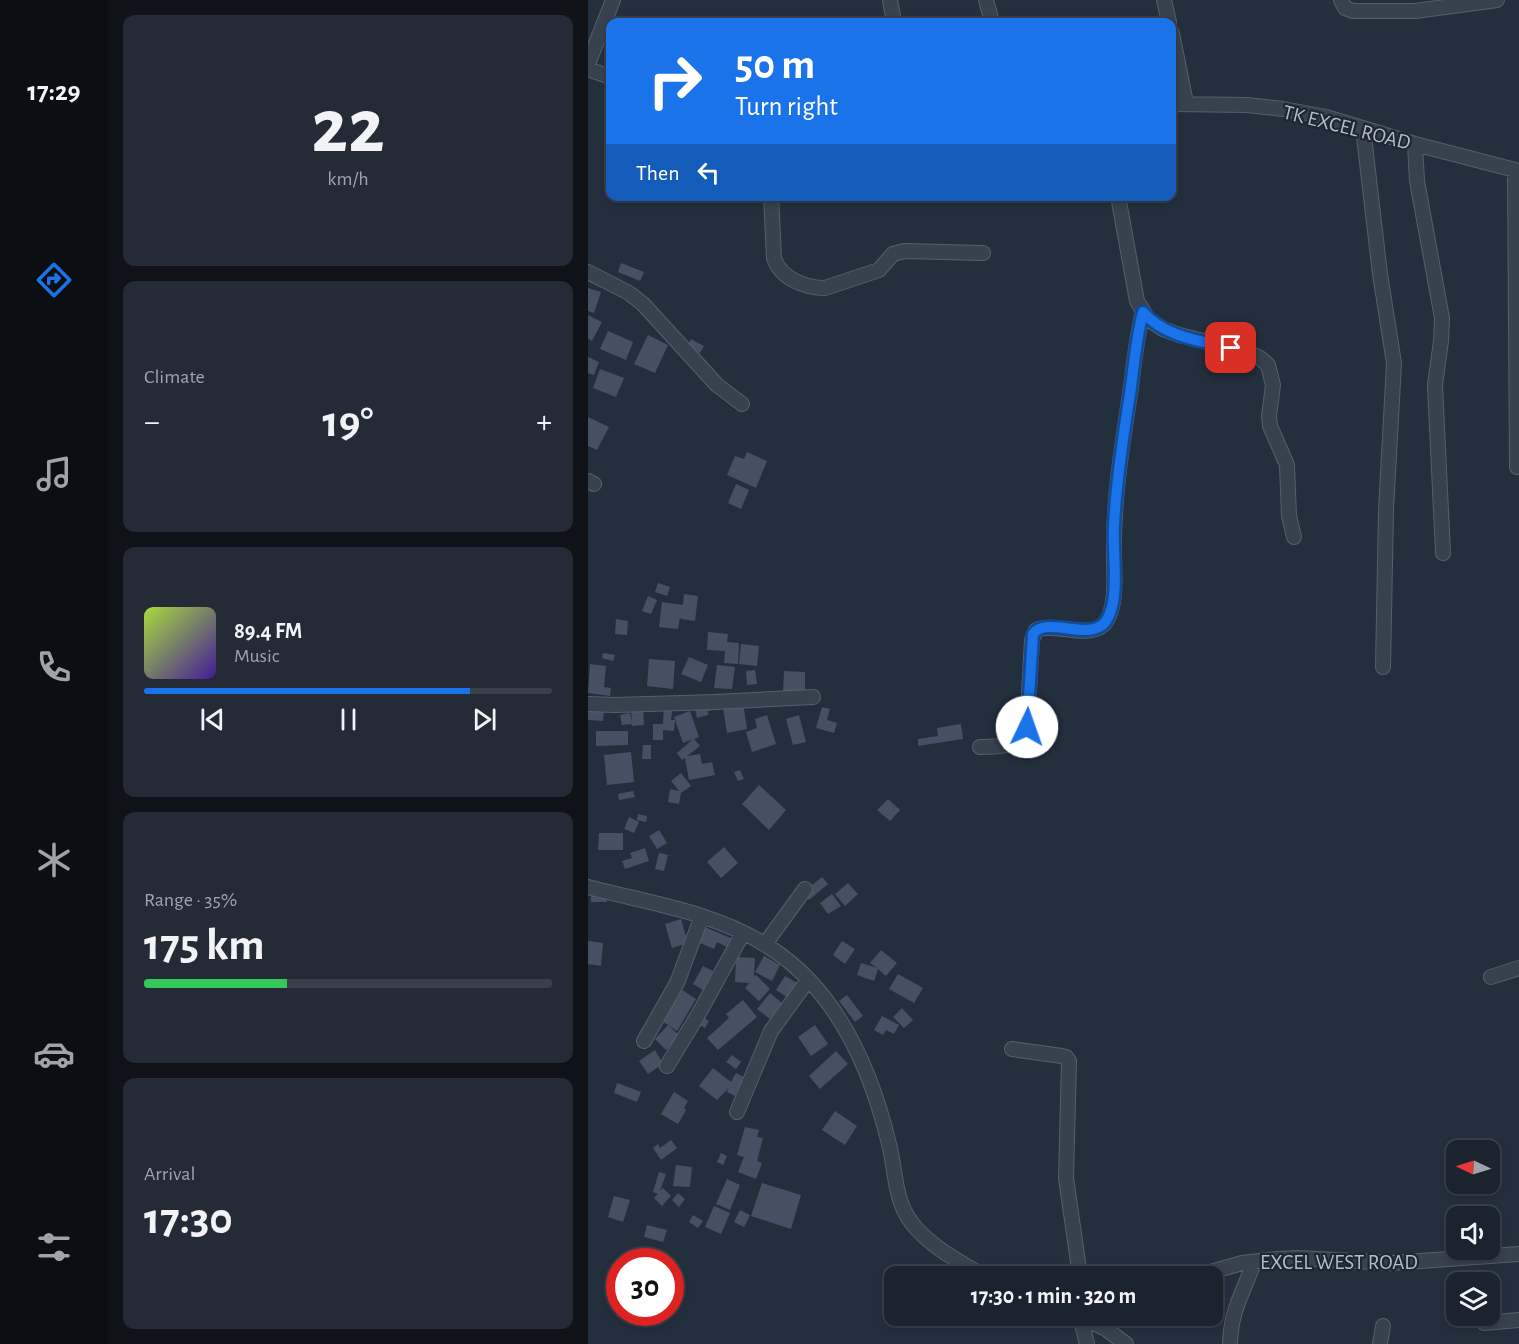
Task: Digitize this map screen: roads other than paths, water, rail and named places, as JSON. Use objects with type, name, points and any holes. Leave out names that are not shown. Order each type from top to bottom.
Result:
[{"type":"street","points":[[588,64],[613,0]]},
{"type":"street","points":[[890,0],[893,18]]},
{"type":"street","points":[[986,0],[992,18]]},
{"type":"street","points":[[1164,0],[1168,18]]},
{"type":"street","points":[[1341,0],[1344,8],[1353,11],[1409,12],[1497,0]]},
{"type":"street","points":[[588,69],[606,76]]},
{"type":"street","points":[[1176,74],[1179,104]]},
{"type":"street","name":"TK EXCEL ROAD","points":[[1179,104],[1247,105],[1326,117],[1415,144],[1517,170]]},
{"type":"street","points":[[1363,128],[1380,274],[1394,363],[1386,510],[1383,667]]},
{"type":"street","points":[[1415,144],[1417,181],[1442,318],[1435,384],[1443,553]]},
{"type":"street","points":[[1517,170],[1517,467]]},
{"type":"street","points":[[771,201],[774,258],[777,266],[794,280],[816,288],[825,288],[879,270],[893,254],[904,250],[983,253]]},
{"type":"street","points":[[1119,201],[1137,301],[1148,319],[1179,336],[1245,351],[1260,358],[1268,365],[1273,386],[1270,426],[1287,465],[1289,516],[1294,537]]},
{"type":"street","points":[[588,272],[629,293],[643,304],[717,386],[742,404]]},
{"type":"street","points":[[980,747],[1016,743],[1027,727],[1032,640],[1036,630],[1045,627],[1085,630],[1099,628],[1111,611],[1114,591],[1114,526],[1119,478],[1143,312]]},
{"type":"street","points":[[588,704],[715,702],[813,697]]},
{"type":"street","points":[[588,887],[702,916],[765,944],[790,962],[827,1000],[859,1053],[868,1073],[887,1134],[897,1194],[908,1216],[920,1232],[968,1266]]},
{"type":"street","points":[[765,944],[805,889]]},
{"type":"street","points":[[644,1041],[677,983],[702,916]]},
{"type":"street","points":[[668,1066],[743,933]]},
{"type":"street","points":[[1491,977],[1519,968]]},
{"type":"street","points":[[737,1112],[771,1031],[808,980]]},
{"type":"street","points":[[1012,1049],[1062,1056],[1069,1061],[1066,1178],[1079,1266]]},
{"type":"street","name":"EXCEL WEST ROAD","points":[[1223,1270],[1254,1262],[1298,1258],[1402,1263],[1519,1254]]},
{"type":"street","points":[[1230,1344],[1230,1324],[1234,1310],[1254,1262]]},
{"type":"street","points":[[1500,1322],[1519,1320]]},
{"type":"street","points":[[1083,1326],[1088,1344]]},
{"type":"street","points":[[1100,1326],[1126,1344]]},
{"type":"street","points":[[1380,1344],[1383,1326]]}]
